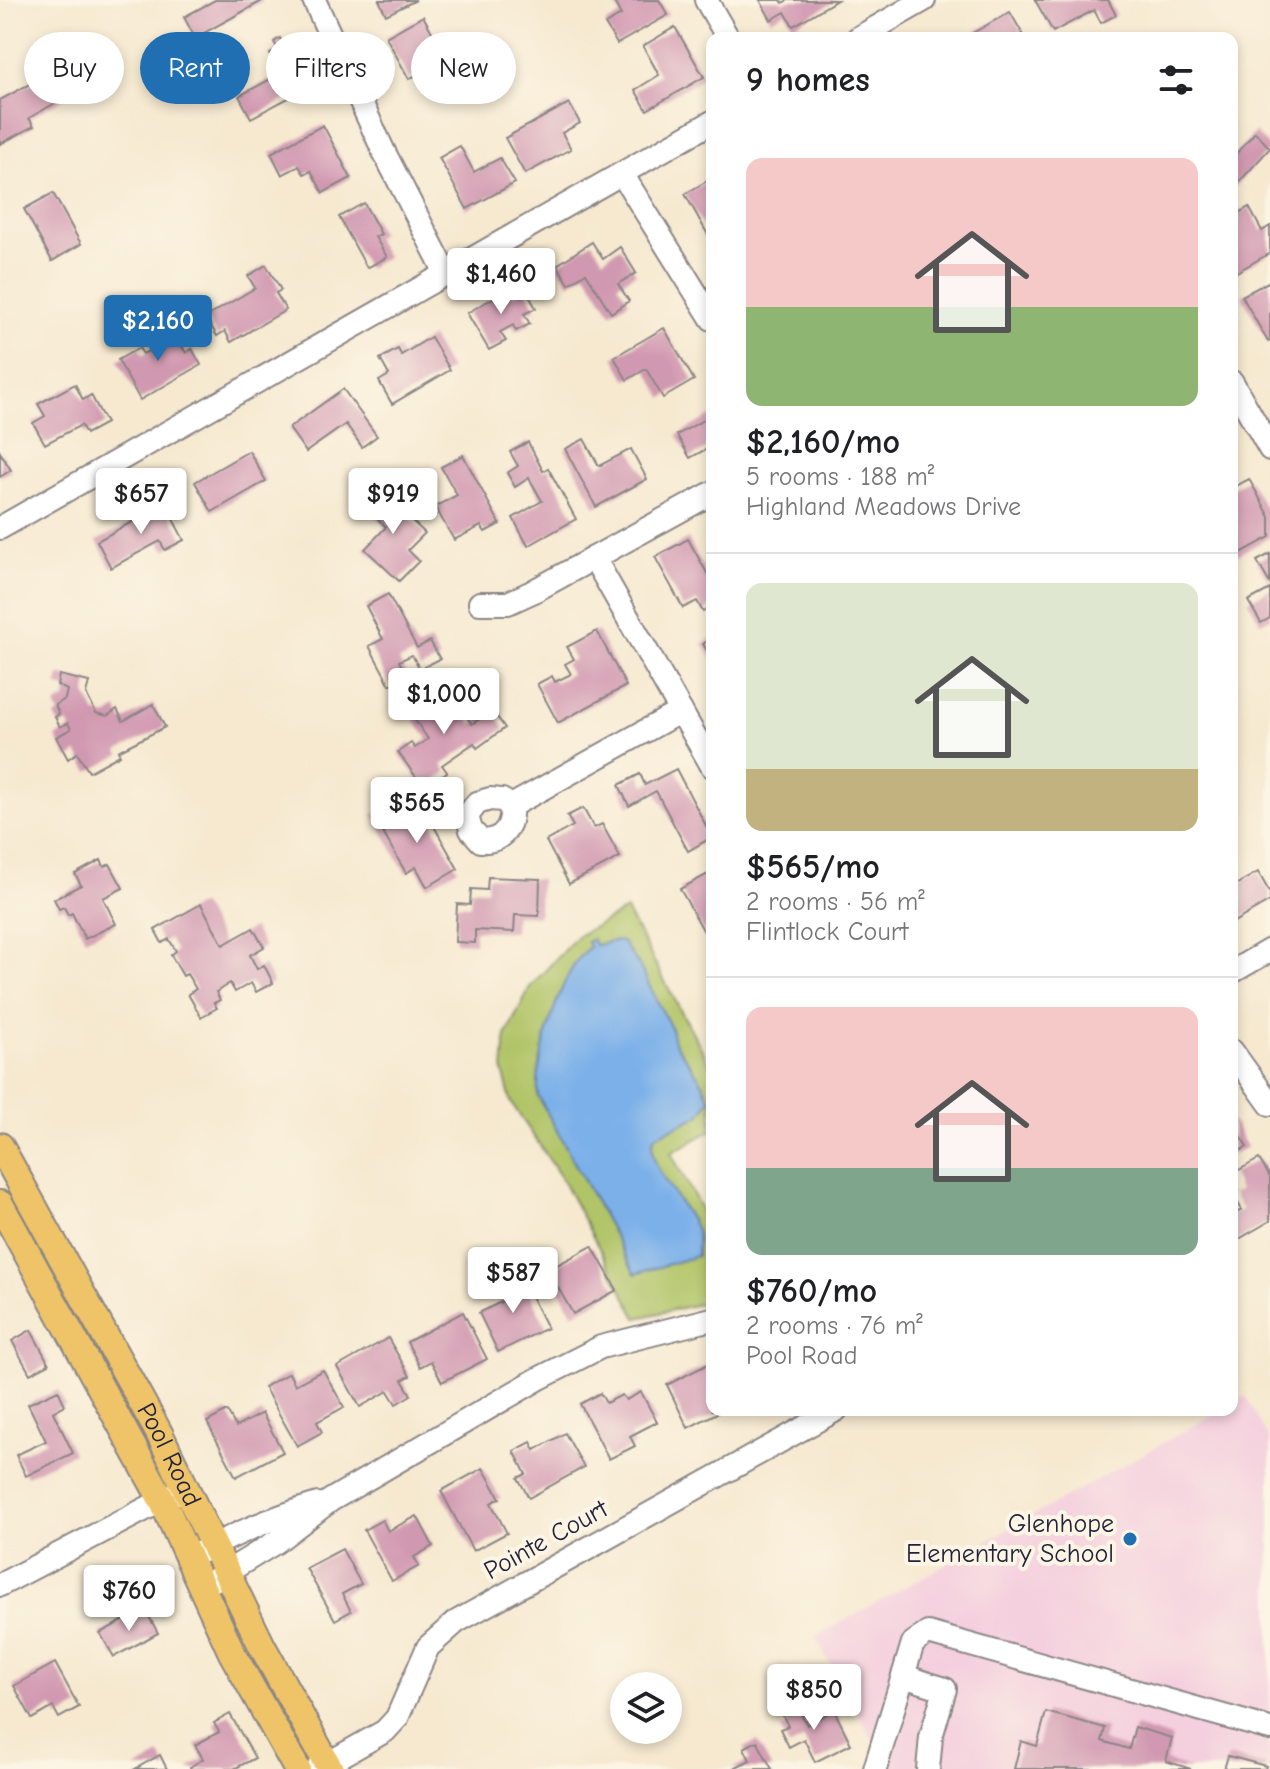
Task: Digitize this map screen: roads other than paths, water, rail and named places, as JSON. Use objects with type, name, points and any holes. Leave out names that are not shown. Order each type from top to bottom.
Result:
[{"type":"main road","name":"Pool Road","points":[[0,1146],[187,1486],[225,1574],[325,1767]]},
{"type":"main road","name":"Pool Road","points":[[0,1204],[162,1500],[232,1653],[297,1769]]},
{"type":"street","points":[[314,0],[383,150],[447,275]]},
{"type":"street","points":[[706,0],[725,32]]},
{"type":"street","points":[[868,32],[924,0]]},
{"type":"street","points":[[0,528],[706,125]]},
{"type":"street","points":[[622,174],[706,309]]},
{"type":"street","points":[[1238,393],[1270,449]]},
{"type":"street","points":[[480,603],[508,603],[706,496]]},
{"type":"street","points":[[594,558],[706,755]]},
{"type":"street","points":[[511,806],[681,711]]},
{"type":"street","points":[[1238,969],[1270,950]]},
{"type":"street","points":[[1238,1059],[1270,1104]]},
{"type":"street","points":[[200,1587],[276,1542],[331,1500],[538,1379],[601,1347],[706,1321]]},
{"type":"street","name":"Pointe Court","points":[[325,1767],[385,1731],[397,1718],[428,1647],[456,1622],[825,1416]]},
{"type":"street","points":[[0,1585],[187,1486]]},
{"type":"street","points":[[189,1558],[271,1518],[331,1500]]},
{"type":"street","points":[[875,1769],[913,1643],[928,1633],[1270,1729]]},
{"type":"street","points":[[903,1676],[945,1689],[931,1737],[928,1769]]},
{"type":"water","points":[[592,939],[595,945],[622,942],[639,965],[671,1028],[674,1042],[706,1090],[706,1106],[699,1116],[655,1136],[652,1146],[659,1171],[696,1230],[697,1256],[635,1274],[538,1096],[545,1039],[559,995],[578,959],[589,947],[587,942]]},
{"type":"place","name":"Glenhope Elementary School","points":[[1130,1539]]}]
